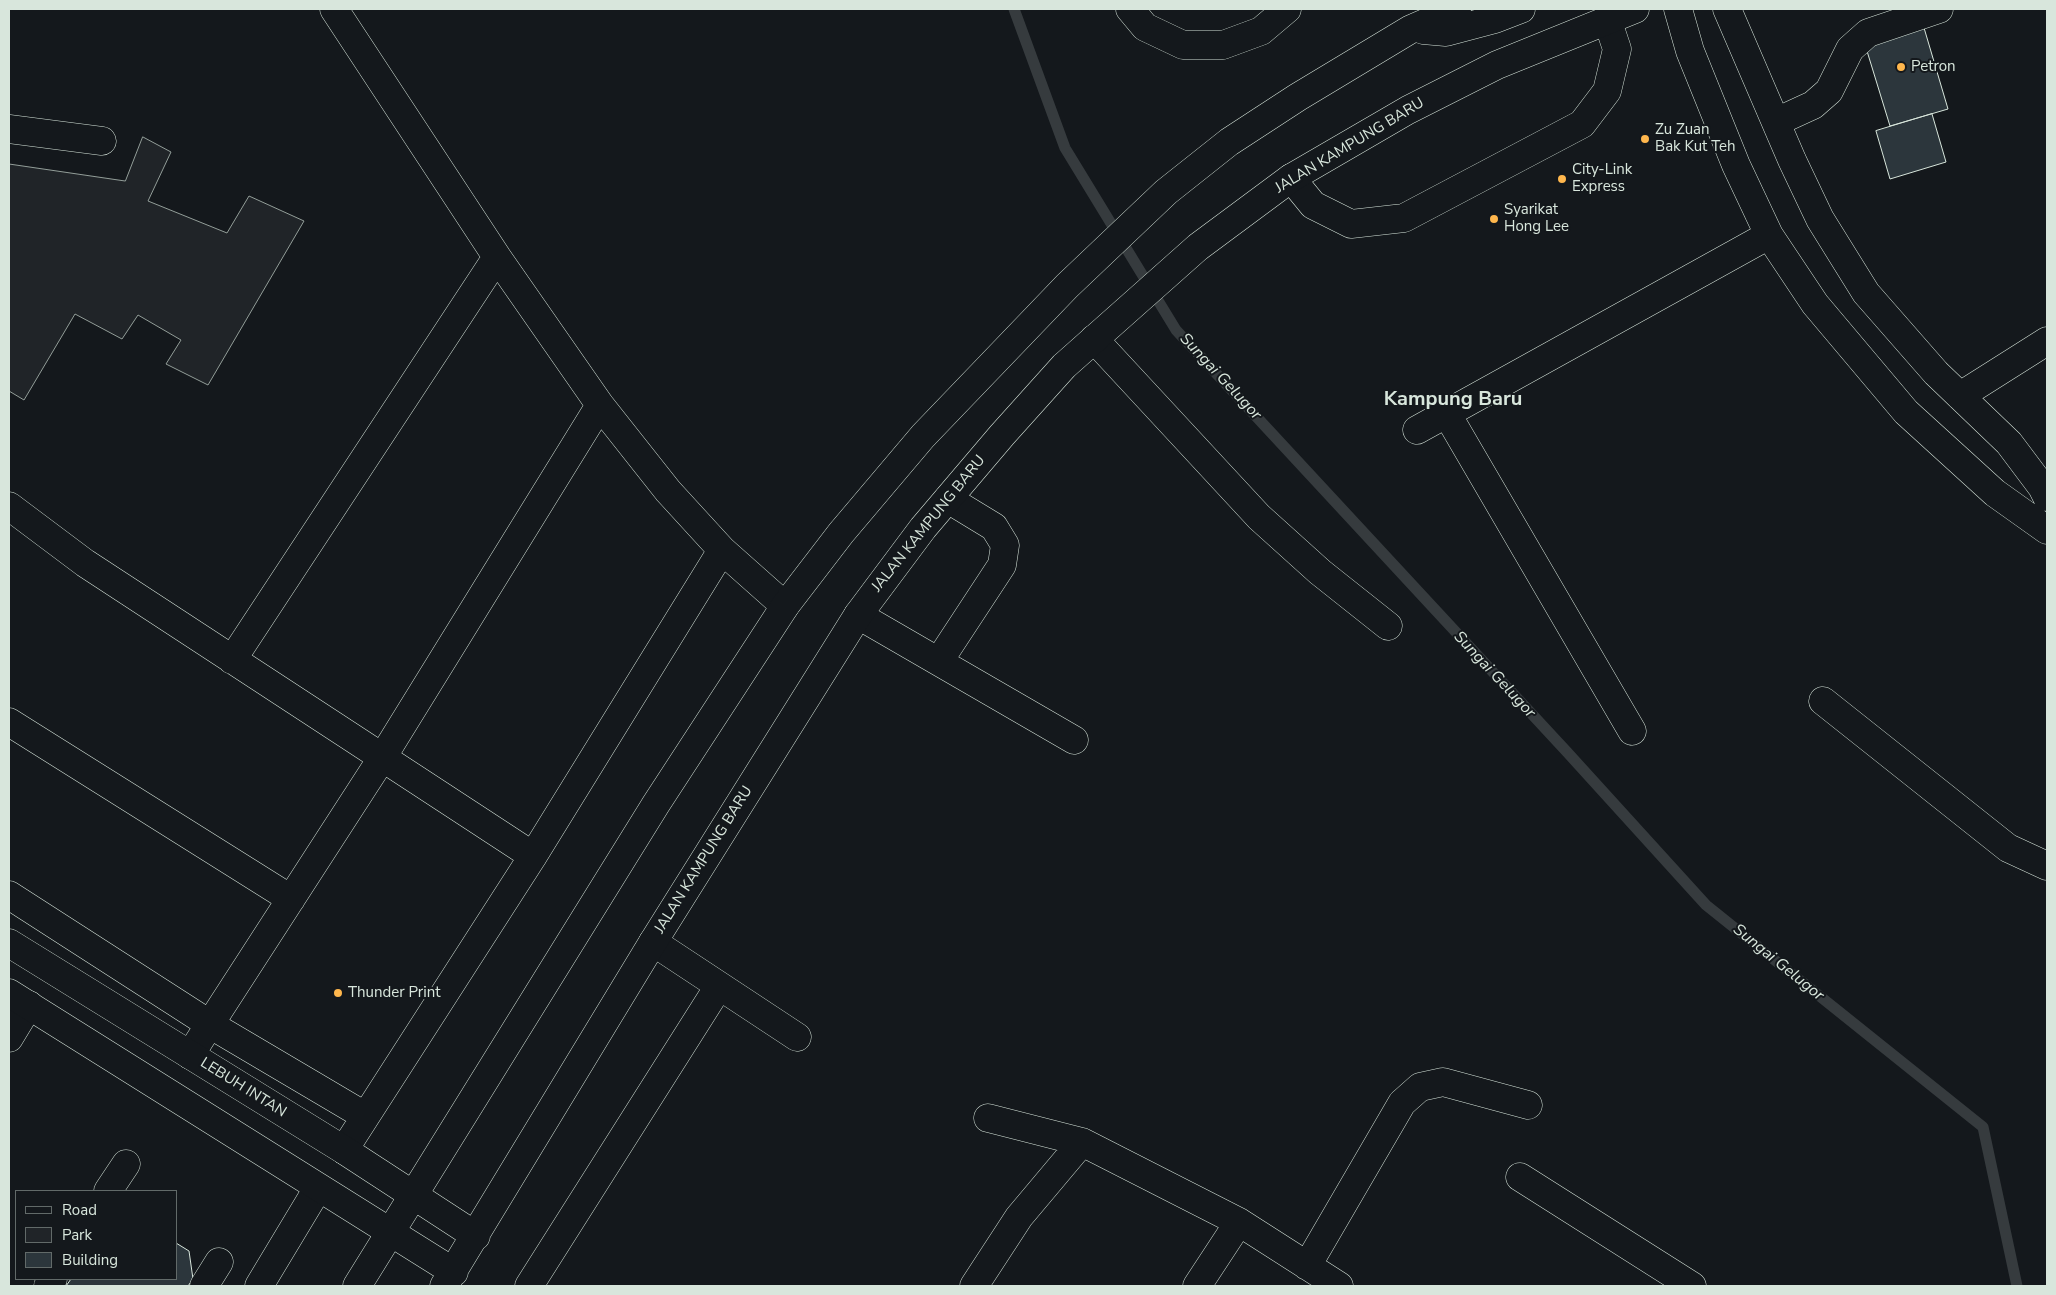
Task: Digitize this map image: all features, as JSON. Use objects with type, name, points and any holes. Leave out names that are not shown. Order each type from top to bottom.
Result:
[{"type":"street","points":[[334,9],[497,257],[600,404],[668,491],[722,550],[785,606]]},
{"type":"street","points":[[1130,9],[1146,28],[1183,45],[1224,45],[1261,31],[1287,9]]},
{"type":"street","points":[[356,1286],[391,1233],[656,804],[785,606],[841,533],[923,436],[1067,286],[1166,192],[1229,142],[1298,97],[1411,29],[1457,9]]},
{"type":"street","points":[[1411,29],[1446,32],[1496,19],[1522,9]]},
{"type":"street","name":"JALAN KAMPUNG BARU","points":[[449,1279],[652,942],[858,615],[892,568],[948,499],[1058,373],[1106,340],[1198,247],[1291,178],[1435,96],[1497,65],[1635,9]]},
{"type":"street","points":[[1678,9],[1697,69],[1736,165],[1769,236],[1815,304],[1906,412],[1995,493],[2047,530]]},
{"type":"street","points":[[1727,9],[1820,218],[1866,293],[1936,373],[2009,444],[2042,487],[2047,497]]},
{"type":"street","points":[[1776,122],[1813,105],[1829,91],[1850,49],[1868,33],[1939,9]]},
{"type":"street","points":[[1291,178],[1313,205],[1351,224],[1404,218],[1582,124],[1607,91],[1617,50],[1607,19]]},
{"type":"street","points":[[9,129],[102,141]]},
{"type":"street","points":[[1417,430],[1769,236]]},
{"type":"street","points":[[232,660],[497,257]]},
{"type":"street","points":[[1106,340],[1133,379],[1259,517],[1320,572],[1388,626]]},
{"type":"street","points":[[1960,396],[2047,341]]},
{"type":"street","points":[[190,1055],[382,758],[600,404]]},
{"type":"street","points":[[1447,414],[1632,731]]},
{"type":"street","points":[[939,661],[1002,565],[1005,545],[994,527],[948,499]]},
{"type":"street","points":[[9,506],[85,563],[533,856]]},
{"type":"street","points":[[344,1150],[533,856],[722,550]]},
{"type":"street","points":[[858,615],[1074,740]]},
{"type":"street","points":[[1823,701],[2008,848],[2047,866]]},
{"type":"street","points":[[9,722],[291,899]]},
{"type":"street","points":[[9,895],[211,1025],[366,1116]]},
{"type":"street","points":[[652,942],[797,1037]]},
{"type":"street","name":"LEBUH INTAN","points":[[9,943],[344,1150],[476,1236]]},
{"type":"street","points":[[529,1286],[719,986]]},
{"type":"street","points":[[9,1038],[19,999],[391,1233],[449,1279]]},
{"type":"street","points":[[1307,1266],[1402,1103],[1420,1087],[1443,1082],[1528,1104]]},
{"type":"street","points":[[988,1118],[1082,1142],[1239,1222],[1339,1286]]},
{"type":"street","points":[[974,1286],[1019,1217],[1082,1142]]},
{"type":"street","points":[[109,1190],[126,1164]]},
{"type":"street","points":[[1520,1177],[1692,1286]]},
{"type":"street","points":[[259,1286],[318,1188]]},
{"type":"street","points":[[1197,1286],[1239,1222]]},
{"type":"street","points":[[204,1286],[219,1262]]},
{"type":"green space","points":[[143,137],[171,152],[148,201],[227,233],[249,196],[304,221],[208,385],[166,364],[181,340],[138,315],[122,339],[75,314],[24,400],[9,391],[9,164],[125,181]]},
{"type":"building","points":[[1922,21],[1948,109],[1890,126],[1863,38]]},
{"type":"building","points":[[1932,114],[1946,162],[1890,179],[1876,131]]},
{"type":"building","points":[[178,1244],[189,1251],[193,1279],[188,1286],[66,1286],[70,1280],[178,1280]]},
{"type":"waterway","name":"Sungai Gelugor","points":[[1014,9],[1065,148],[1176,330],[1706,905],[1983,1127],[2017,1286]]},
{"type":"place","name":"Petron","points":[[1901,67]]},
{"type":"place","name":"Zu Zuan Bak Kut Teh","points":[[1645,139]]},
{"type":"place","name":"City-Link Express","points":[[1562,179]]},
{"type":"place","name":"Syarikat Hong Lee","points":[[1494,219]]},
{"type":"place","name":"Thunder Print","points":[[338,993]]},
{"type":"district","name":"Kampung Baru","points":[[1453,400]]}]
